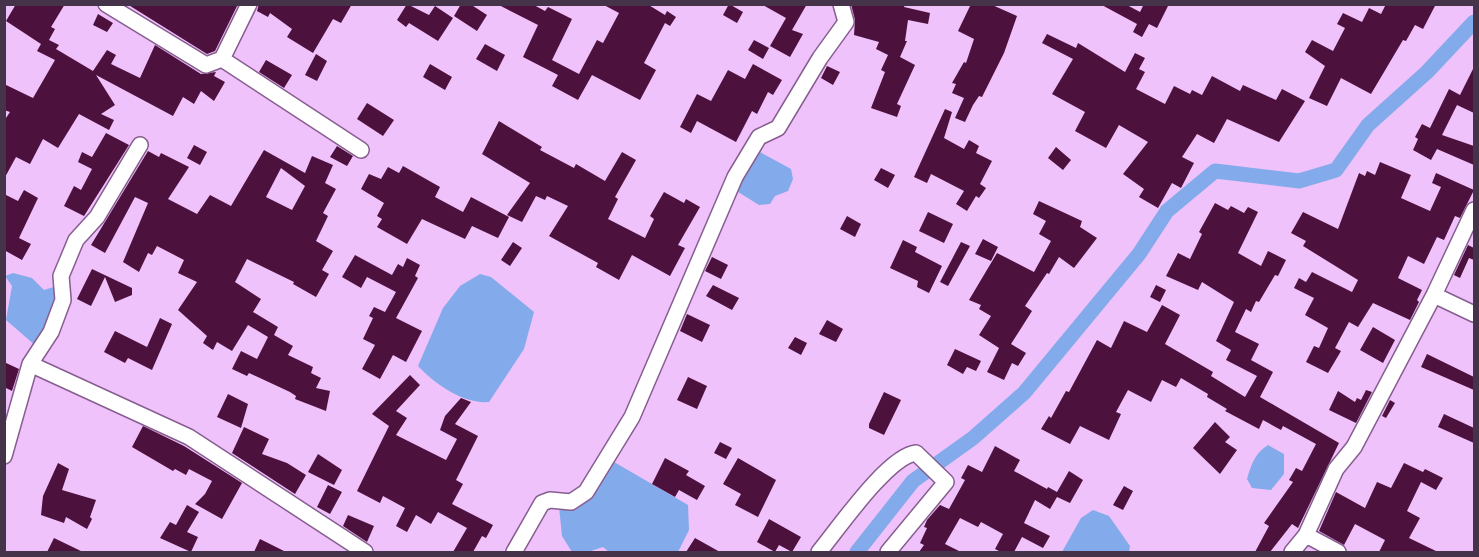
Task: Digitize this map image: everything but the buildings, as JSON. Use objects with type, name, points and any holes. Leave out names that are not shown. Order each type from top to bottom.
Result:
[{"type":"street","points":[[106,4],[206,65],[222,59],[249,4]]},
{"type":"street","points":[[514,552],[542,503],[550,500],[571,502],[586,492],[632,417],[735,177],[759,137],[778,128],[820,58],[846,22],[841,4]]},
{"type":"street","points":[[222,59],[361,150]]},
{"type":"street","points":[[4,456],[30,364],[51,332],[63,300],[61,276],[76,240],[97,217],[140,145]]},
{"type":"street","points":[[1292,552],[1306,535],[1336,469],[1354,447],[1434,295],[1474,210]]},
{"type":"street","points":[[1434,295],[1474,314]]},
{"type":"street","points":[[30,364],[189,437],[365,552]]},
{"type":"street","points":[[819,552],[896,460],[906,454],[916,453],[946,482],[888,552]]},
{"type":"street","points":[[1306,535],[1338,552]]},
{"type":"water","points":[[756,150],[791,169],[793,179],[788,191],[775,196],[770,204],[759,205],[735,190]]},
{"type":"water","points":[[13,273],[32,278],[44,290],[60,285],[62,299],[36,346],[6,320],[12,286],[5,276]]},
{"type":"water","points":[[480,274],[491,277],[534,312],[524,349],[489,402],[469,400],[450,392],[418,366],[443,308],[460,286]]},
{"type":"water","points":[[1268,445],[1284,454],[1284,474],[1271,490],[1252,488],[1247,479],[1250,469],[1257,456]]},
{"type":"water","points":[[602,455],[688,505],[689,530],[678,552],[609,552],[603,547],[588,552],[572,552],[562,536],[558,497],[579,489]]},
{"type":"water","points":[[1093,510],[1109,516],[1130,546],[1129,552],[1062,552],[1081,518]]},
{"type":"waterway","points":[[857,552],[913,481],[973,438],[1024,393],[1139,254],[1167,211],[1215,171],[1299,181],[1336,170],[1368,125],[1427,72],[1474,22]]}]
